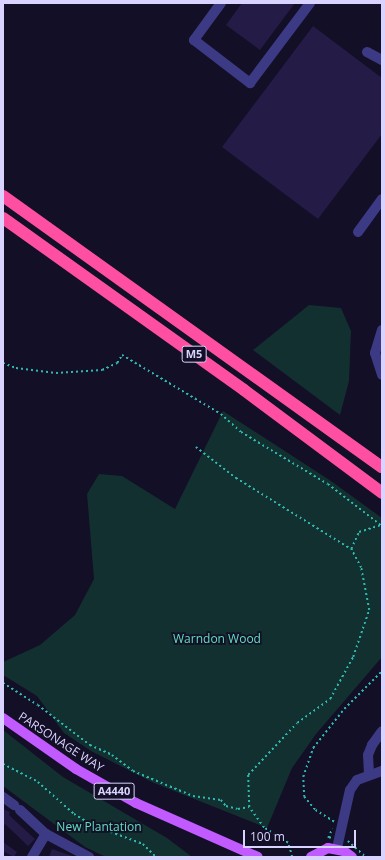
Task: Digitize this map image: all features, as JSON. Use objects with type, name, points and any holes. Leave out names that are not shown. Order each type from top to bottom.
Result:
[{"type":"highway","name":"M5","points":[[3,196],[382,467]]},
{"type":"highway","name":"M5","points":[[3,218],[244,390],[382,493]]},
{"type":"main road","name":"PARSONAGE WAY","points":[[3,718],[76,770],[136,803],[258,857]]},
{"type":"main road","points":[[311,857],[338,844],[352,857]]},
{"type":"street","points":[[221,3],[194,40],[250,83],[310,3]]},
{"type":"street","points":[[367,52],[382,60]]},
{"type":"street","points":[[358,232],[382,199]]},
{"type":"street","points":[[382,330],[375,353],[382,375]]},
{"type":"street","points":[[369,774],[368,755],[372,744],[382,731]]},
{"type":"street","points":[[338,844],[350,790],[357,780],[369,774],[382,771]]},
{"type":"street","points":[[3,797],[46,834],[89,857]]},
{"type":"street","points":[[32,857],[46,834]]},
{"type":"path","points":[[3,363],[16,368],[56,373],[102,370],[117,363],[122,354],[221,414],[241,432],[328,484],[381,525]]},
{"type":"path","points":[[196,447],[236,478],[351,549],[361,568],[369,610],[353,657],[330,700],[297,723],[248,775],[249,807],[264,828],[288,843],[292,857]]},
{"type":"path","points":[[351,549],[359,532],[381,525]]},
{"type":"path","points":[[366,857],[347,840],[338,844],[328,838],[334,822],[315,810],[304,797],[304,777],[313,748],[344,709],[382,671]]},
{"type":"path","points":[[3,683],[38,705],[90,745],[112,755],[133,771],[193,796],[220,800],[226,806],[238,809],[249,807]]},
{"type":"path","points":[[3,764],[38,782],[74,814],[92,825],[143,844],[156,857]]},
{"type":"green space","points":[[309,305],[341,308],[351,331],[349,381],[340,415],[253,350]]},
{"type":"green space","name":"Warndon Wood","points":[[223,411],[331,481],[382,518],[382,657],[316,734],[292,768],[267,828],[154,783],[91,751],[64,733],[37,696],[3,675],[3,662],[40,645],[75,615],[94,579],[87,494],[99,474],[122,476],[175,509]]},
{"type":"green space","name":"New Plantation","points":[[3,730],[63,777],[167,838],[192,857],[106,857],[85,847],[3,786]]},
{"type":"building","points":[[242,3],[295,3],[260,50],[226,25]]},
{"type":"building","points":[[313,26],[382,78],[382,134],[318,219],[222,147]]},
{"type":"building","points":[[3,809],[10,812],[9,815],[35,839],[28,846],[5,824],[3,827]]},
{"type":"building","points":[[3,842],[17,852],[14,857],[3,851]]},
{"type":"building","points":[[52,849],[72,856],[72,857],[49,857]]}]
